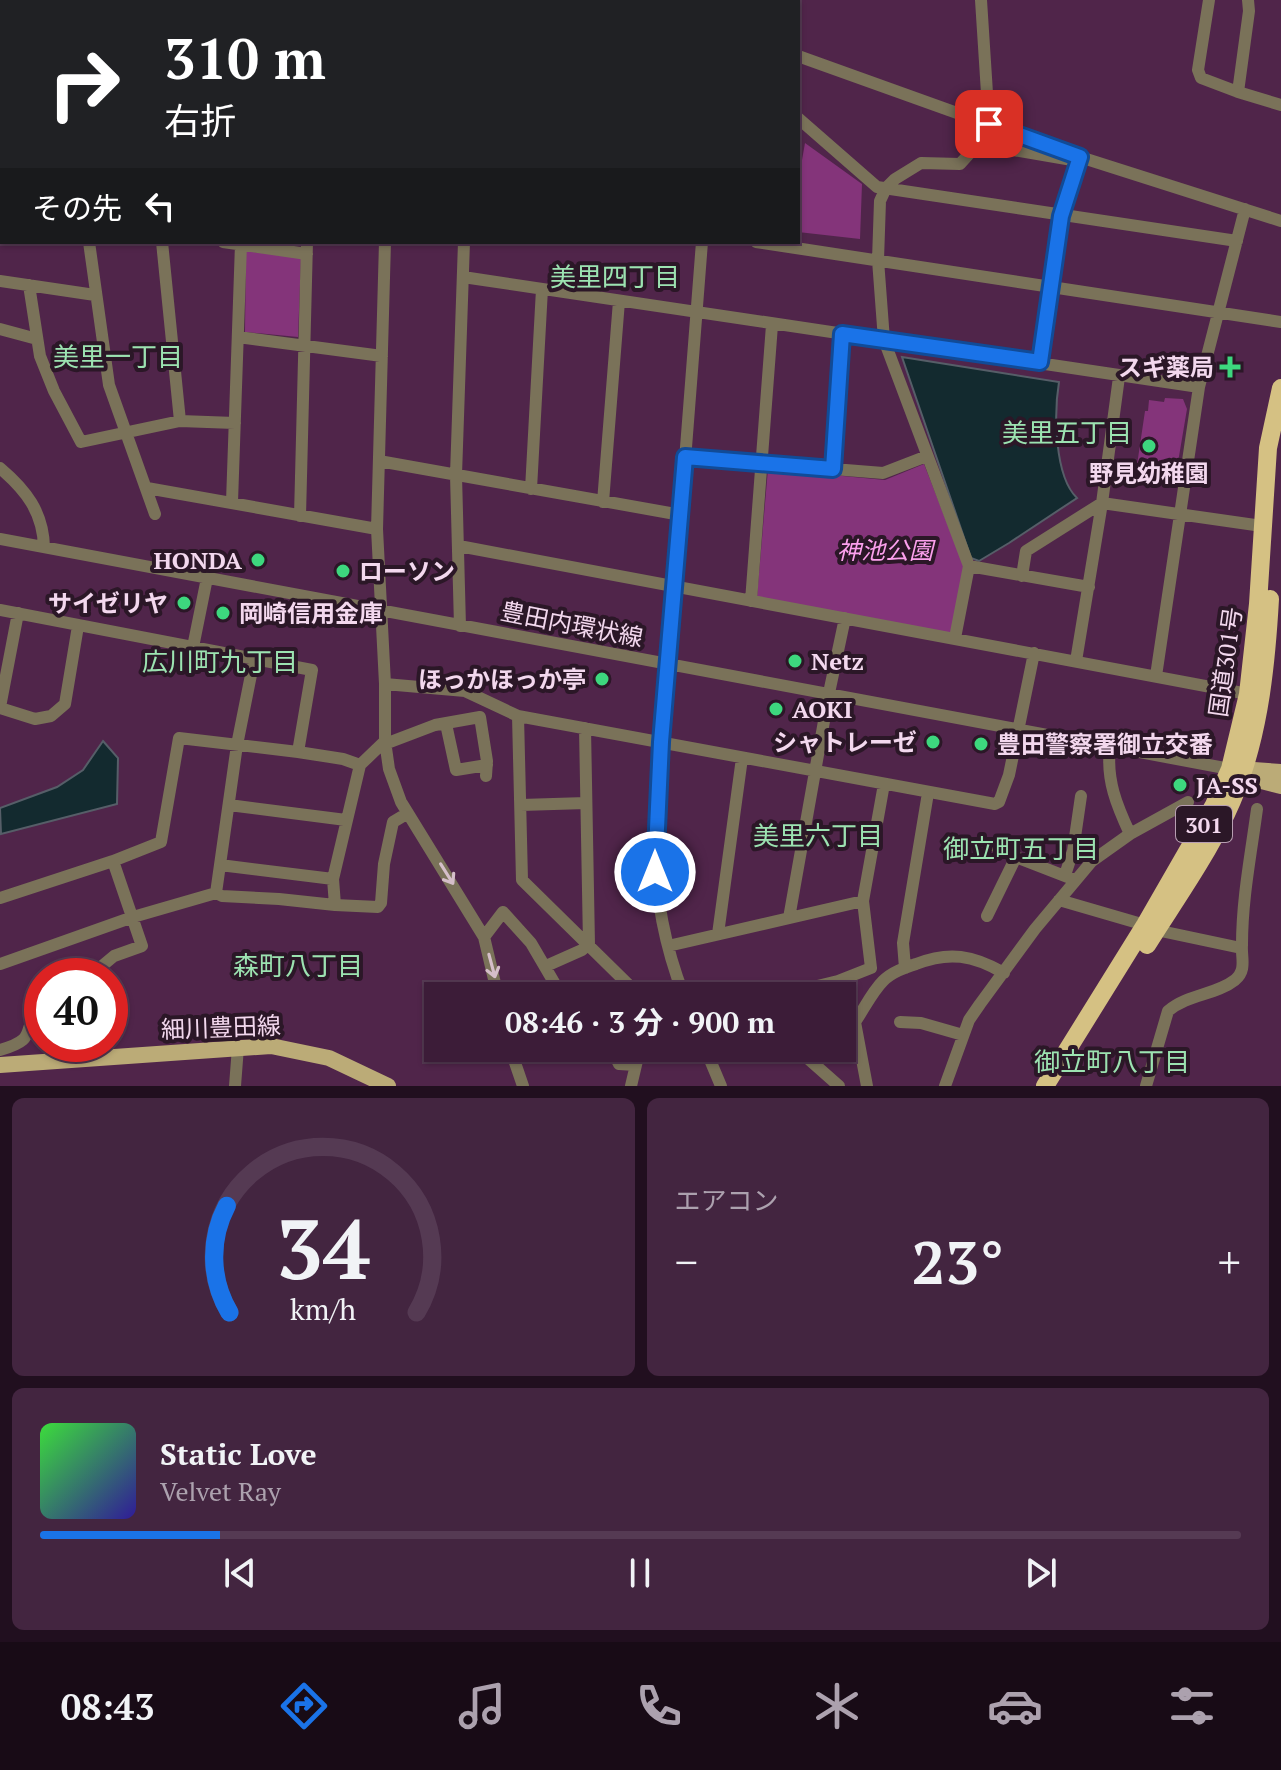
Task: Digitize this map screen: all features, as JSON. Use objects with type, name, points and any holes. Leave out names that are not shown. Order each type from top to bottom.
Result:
[{"type":"highway","name":"国道301号","points":[[1238,771],[1258,604],[1268,448],[1281,388]]},
{"type":"highway","name":"国道301号","points":[[1045,1086],[1150,928],[1202,859],[1227,812],[1238,771],[1253,734],[1267,655],[1281,449]]},
{"type":"highway","name":"国道301号","points":[[1060,1086],[1150,928]]},
{"type":"main road","points":[[1238,771],[1281,772]]},
{"type":"main road","points":[[1238,771],[1281,786]]},
{"type":"main road","name":"細川豊田線","points":[[0,1065],[238,1047],[283,1048],[329,1058],[388,1086]]},
{"type":"street","points":[[981,0],[989,124]]},
{"type":"street","points":[[1209,0],[1198,70],[1201,78],[1281,105]]},
{"type":"street","points":[[1238,92],[1248,0]]},
{"type":"street","points":[[800,57],[1079,159],[1281,221]]},
{"type":"street","points":[[800,120],[877,187],[1237,241]]},
{"type":"street","points":[[955,638],[969,566],[884,340],[878,260],[880,201],[895,179],[921,163],[960,164],[978,144],[1079,159]]},
{"type":"street","points":[[1040,362],[1061,216],[1079,159]]},
{"type":"street","points":[[1156,676],[1199,387],[1245,209]]},
{"type":"street","points":[[89,244],[109,385],[155,514]]},
{"type":"street","points":[[162,244],[180,421]]},
{"type":"street","points":[[232,502],[241,244],[307,248],[300,516]]},
{"type":"street","points":[[385,244],[377,529],[385,743],[393,782],[408,813],[484,937],[495,982]]},
{"type":"street","points":[[460,626],[456,475],[464,244]]},
{"type":"street","points":[[680,982],[668,946],[655,872],[661,742],[702,244]]},
{"type":"street","points":[[770,244],[1281,322]]},
{"type":"street","points":[[463,277],[1199,387]]},
{"type":"street","points":[[0,281],[95,295]]},
{"type":"street","points":[[29,285],[40,356],[78,440],[84,443],[180,421],[235,423]]},
{"type":"street","points":[[531,489],[542,289]]},
{"type":"street","points":[[603,502],[619,301]]},
{"type":"street","points":[[751,601],[772,325]]},
{"type":"street","points":[[0,329],[37,339]]},
{"type":"street","points":[[833,469],[842,334]]},
{"type":"street","points":[[238,337],[382,356]]},
{"type":"street","points":[[1076,661],[1119,377]]},
{"type":"street","points":[[685,457],[883,473],[927,456]]},
{"type":"street","points":[[379,461],[681,515]]},
{"type":"street","points":[[0,468],[16,482],[32,504],[43,527],[44,547]]},
{"type":"street","points":[[147,488],[377,529]]},
{"type":"street","points":[[1022,576],[1026,551],[1102,503],[1262,526]]},
{"type":"street","name":"豊田内環状線","points":[[0,539],[1238,771]]},
{"type":"street","points":[[459,546],[1248,694]]},
{"type":"street","points":[[969,566],[1089,587]]},
{"type":"street","points":[[193,647],[207,578]]},
{"type":"street","points":[[0,610],[312,670],[298,752]]},
{"type":"street","points":[[18,613],[0,707],[35,719],[51,716],[65,704],[78,626]]},
{"type":"street","points":[[789,918],[845,618]]},
{"type":"street","points":[[385,684],[465,691],[518,716],[993,804],[999,802],[1009,775],[1034,653]]},
{"type":"street","points":[[216,893],[237,745],[254,660]]},
{"type":"street","points":[[518,716],[522,880],[626,982]]},
{"type":"street","points":[[335,905],[333,879],[360,765],[385,743],[446,724],[480,717],[486,771],[456,770],[446,724]]},
{"type":"street","points":[[585,728],[589,944]]},
{"type":"street","points":[[0,898],[158,844],[164,838],[177,740],[182,738],[298,752],[360,765]]},
{"type":"street","points":[[1110,748],[1114,799],[1130,834]]},
{"type":"street","points":[[718,934],[742,758]]},
{"type":"street","points":[[834,982],[871,968],[863,901],[884,784]]},
{"type":"street","points":[[905,968],[903,943],[928,793]]},
{"type":"street","points":[[945,1086],[969,1020],[1059,900],[1070,878],[1081,796]]},
{"type":"street","points":[[1070,878],[1130,834],[1188,802]]},
{"type":"street","points":[[521,805],[586,803]]},
{"type":"street","points":[[229,805],[346,820]]},
{"type":"street","points":[[1146,1086],[1168,1011],[1187,999],[1235,981],[1244,967],[1241,948],[1257,809]]},
{"type":"street","points":[[0,964],[133,917],[216,893],[222,896],[378,907],[393,822],[408,813]]},
{"type":"street","points":[[993,845],[1070,878]]},
{"type":"street","points":[[987,916],[1016,857]]},
{"type":"street","points":[[112,958],[142,946],[113,861]]},
{"type":"street","points":[[220,865],[333,879]]},
{"type":"street","points":[[1059,900],[1150,928],[1241,948]]},
{"type":"street","points":[[668,946],[863,901]]},
{"type":"street","points":[[484,937],[503,912],[531,943],[555,982]]},
{"type":"street","points":[[546,966],[589,944]]},
{"type":"street","points":[[856,1020],[880,984],[905,968],[937,956],[949,955],[985,962],[1004,973]]},
{"type":"street","points":[[900,1022],[921,1023],[963,1035]]},
{"type":"street","points":[[856,1027],[867,1086]]},
{"type":"street","points":[[0,1050],[24,1041]]},
{"type":"street","points":[[235,1086],[238,1047]]},
{"type":"street","points":[[515,1062],[523,1086]]},
{"type":"street","points":[[618,1062],[635,1065]]},
{"type":"street","points":[[631,1086],[636,1062]]},
{"type":"street","points":[[711,1062],[721,1086]]},
{"type":"street","points":[[812,1062],[839,1086]]},
{"type":"green space","points":[[805,143],[862,184],[860,239],[800,232],[800,172]]},
{"type":"green space","points":[[246,251],[301,258],[298,337],[245,332]]},
{"type":"green space","points":[[1165,398],[1183,399],[1187,409],[1175,480],[1147,477],[1137,465],[1149,400],[1164,402]]},
{"type":"green space","name":"神池公園","points":[[924,464],[964,566],[951,633],[757,597],[768,469],[885,480]]},
{"type":"shaded area","points":[[902,357],[1059,382],[1056,426],[1060,460],[1069,488],[1077,498],[979,561],[971,558]]},
{"type":"shaded area","points":[[103,741],[118,758],[117,804],[1,834],[0,808],[57,787],[83,770]]},
{"type":"place","name":"スギ薬局","points":[[1230,367]]},
{"type":"place","name":"野見幼稚園","points":[[1149,446]]},
{"type":"place","name":"HONDA","points":[[258,560]]},
{"type":"place","name":"ローソン","points":[[343,571]]},
{"type":"place","name":"サイゼリヤ","points":[[184,603]]},
{"type":"place","name":"岡崎信用金庫","points":[[223,613]]},
{"type":"place","name":"Netz","points":[[795,661]]},
{"type":"place","name":"ほっかほっか亭","points":[[602,679]]},
{"type":"place","name":"AOKI","points":[[776,709]]},
{"type":"place","name":"シャトレーゼ","points":[[933,742]]},
{"type":"place","name":"豊田警察署御立交番","points":[[981,744]]},
{"type":"place","name":"JA-SS","points":[[1180,785]]},
{"type":"district","name":"美里四丁目","points":[[615,276]]},
{"type":"district","name":"美里一丁目","points":[[118,356]]},
{"type":"district","name":"美里五丁目","points":[[1067,432]]},
{"type":"district","name":"広川町九丁目","points":[[220,661]]},
{"type":"district","name":"美里六丁目","points":[[818,835]]},
{"type":"district","name":"御立町五丁目","points":[[1021,848]]},
{"type":"district","name":"森町八丁目","points":[[298,965]]},
{"type":"district","name":"御立町八丁目","points":[[1112,1061]]},
{"type":"route","points":[[655,872],[661,742],[685,457],[833,469],[842,334],[1040,362],[1061,216],[1080,157],[989,124]]}]
